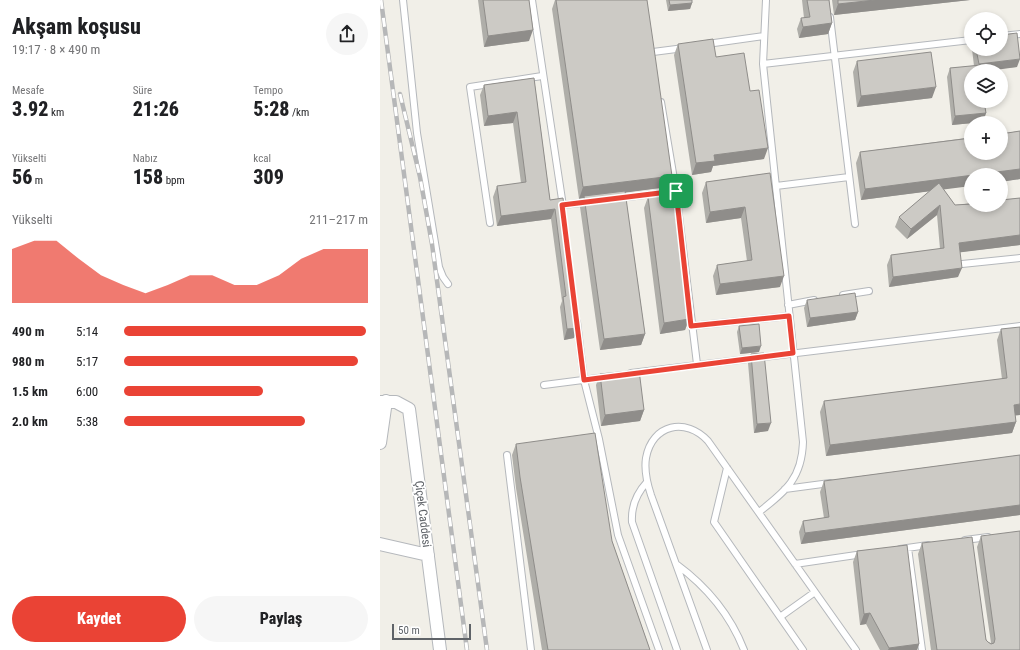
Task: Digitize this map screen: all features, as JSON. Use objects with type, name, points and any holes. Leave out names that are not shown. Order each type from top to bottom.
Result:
[{"type":"street","points":[[380,443],[383,401]]},
{"type":"street","name":"Çiçek Caddesi","points":[[383,401],[401,403],[409,409],[440,650]]},
{"type":"street","points":[[380,544],[428,555]]},
{"type":"lane","points":[[403,0],[417,133],[439,267],[448,284]]},
{"type":"lane","points":[[532,0],[563,212]]},
{"type":"lane","points":[[759,512],[785,489],[797,474],[803,442],[763,64],[766,0]]},
{"type":"lane","points":[[829,8],[855,224]]},
{"type":"lane","points":[[1008,35],[1020,34]]},
{"type":"lane","points":[[698,46],[764,36]]},
{"type":"lane","points":[[763,64],[964,41]]},
{"type":"lane","points":[[652,44],[655,60]]},
{"type":"lane","points":[[654,52],[690,46]]},
{"type":"lane","points":[[490,224],[470,87],[542,76]]},
{"type":"lane","points":[[661,98],[676,191],[691,326],[697,364]]},
{"type":"lane","points":[[776,186],[849,177]]},
{"type":"lane","points":[[615,199],[676,191]]},
{"type":"lane","points":[[562,205],[593,201]]},
{"type":"lane","points":[[962,264],[1020,258]]},
{"type":"lane","points":[[840,296],[869,291]]},
{"type":"lane","points":[[788,305],[818,300]]},
{"type":"lane","points":[[691,326],[789,316]]},
{"type":"lane","points":[[576,319],[584,380],[600,439],[618,535],[659,650]]},
{"type":"lane","points":[[621,375],[697,364],[1020,326]]},
{"type":"lane","points":[[544,385],[614,376]]},
{"type":"lane","points":[[707,650],[647,482],[645,465],[650,446],[660,433],[674,427],[686,427],[698,432],[708,441],[856,650]]},
{"type":"lane","points":[[507,454],[532,650]]},
{"type":"lane","points":[[727,468],[714,522],[803,650]]},
{"type":"lane","points":[[647,482],[634,500],[632,522],[677,650]]},
{"type":"lane","points":[[785,489],[840,482]]},
{"type":"lane","points":[[958,542],[992,537]]},
{"type":"lane","points":[[972,540],[973,547]]},
{"type":"lane","points":[[893,550],[936,544]]},
{"type":"lane","points":[[908,548],[922,650]]},
{"type":"lane","points":[[795,564],[870,553]]},
{"type":"lane","points":[[676,564],[696,580],[714,599],[730,622],[744,650]]},
{"type":"lane","points":[[780,617],[816,592]]},
{"type":"building","points":[[483,0],[529,0],[533,30],[488,36]]},
{"type":"building","points":[[556,0],[647,0],[672,176],[583,187]]},
{"type":"building","points":[[669,0],[692,0],[692,3],[670,5]]},
{"type":"building","points":[[807,0],[829,0],[832,23],[803,27],[801,18],[810,17]]},
{"type":"building","points":[[838,0],[875,0],[838,4]]},
{"type":"building","points":[[1017,33],[1020,59],[979,64],[977,56],[1008,56],[1008,34]]},
{"type":"building","points":[[713,39],[716,57],[744,53],[750,91],[759,90],[768,148],[714,155],[715,161],[696,163],[678,44]]},
{"type":"building","points":[[931,52],[936,87],[861,96],[857,61]]},
{"type":"building","points":[[964,67],[964,108],[985,108],[986,113],[955,116],[950,68]]},
{"type":"building","points":[[534,78],[550,200],[563,198],[578,328],[567,329],[563,297],[566,296],[555,209],[501,216],[497,186],[526,182],[517,112],[488,116],[484,85]]},
{"type":"building","points":[[1020,131],[1020,169],[1008,171],[1008,168],[964,168],[964,176],[865,189],[860,152],[964,139],[964,160],[1008,160],[1008,133]]},
{"type":"building","points":[[770,173],[784,276],[720,284],[717,265],[752,260],[745,207],[710,212],[706,182]]},
{"type":"building","points":[[939,183],[955,205],[964,204],[964,212],[1008,212],[1008,199],[1020,198],[1020,235],[959,243],[962,268],[893,277],[891,255],[944,248],[940,205],[911,229],[899,217]]},
{"type":"building","points":[[625,191],[645,334],[604,339],[584,196]]},
{"type":"building","points":[[673,194],[689,319],[664,323],[648,197]]},
{"type":"building","points":[[855,293],[858,312],[810,318],[807,300]]},
{"type":"building","points":[[759,324],[761,346],[742,348],[739,326]]},
{"type":"building","points":[[1020,327],[1020,404],[1014,405],[1016,422],[830,445],[824,401],[1007,378],[1001,329]]},
{"type":"building","points":[[764,353],[771,423],[757,424],[751,354]]},
{"type":"building","points":[[639,370],[644,410],[605,415],[600,374]]},
{"type":"building","points":[[595,433],[612,541],[650,650],[548,650],[516,444]]},
{"type":"building","points":[[1020,455],[1020,505],[805,533],[803,521],[829,517],[824,481]]},
{"type":"building","points":[[1020,531],[1020,650],[937,650],[922,543],[972,537],[986,640],[991,644],[994,643],[995,639],[981,536]]},
{"type":"building","points":[[907,545],[919,644],[889,648],[870,613],[864,614],[857,551]]},
{"type":"railway","points":[[381,0],[467,650]]},
{"type":"railway","points":[[400,94],[420,177],[432,244],[487,650]]},
{"type":"route","points":[[676,191],[691,326],[789,316],[793,353],[697,364],[584,380],[562,205],[676,191]]}]
